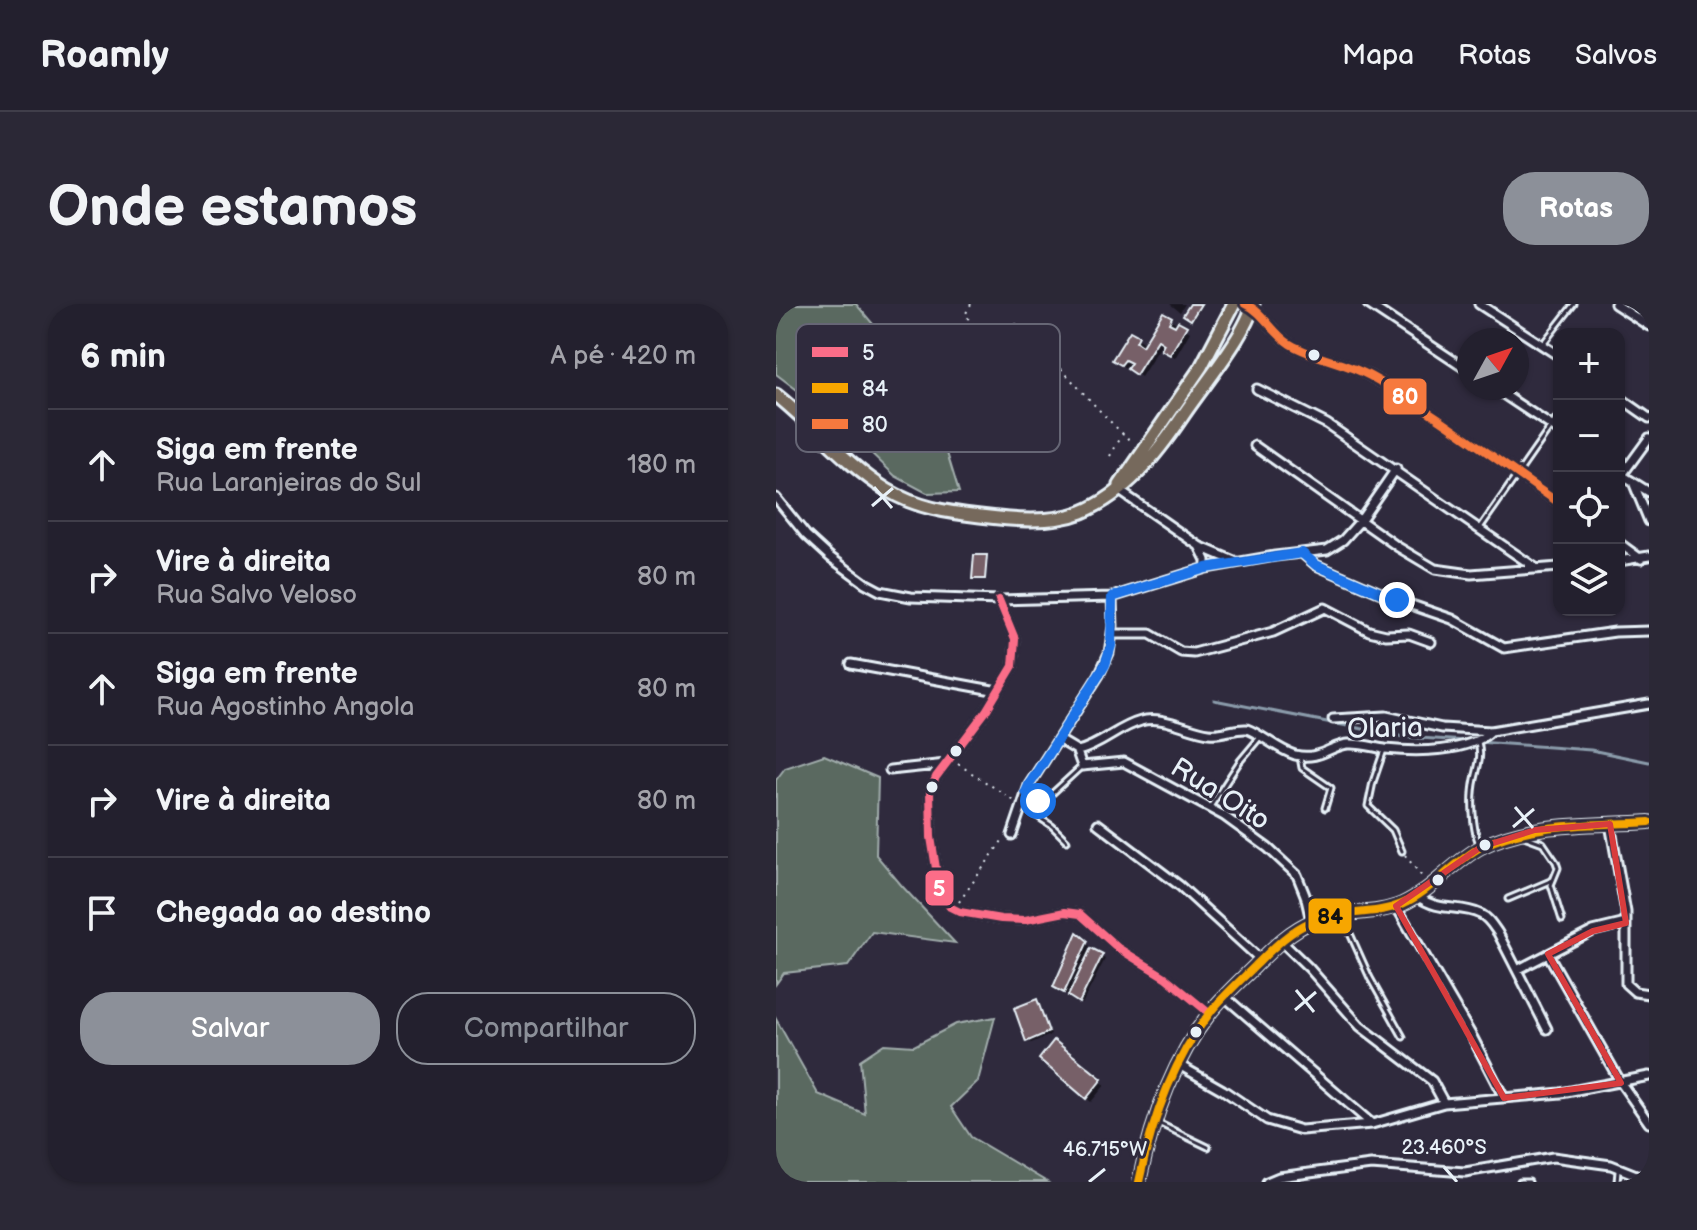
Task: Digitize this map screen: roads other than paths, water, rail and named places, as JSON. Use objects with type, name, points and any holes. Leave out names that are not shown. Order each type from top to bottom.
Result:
[{"type":"main road","points":[[1117,489],[1201,367],[1234,304]]},
{"type":"main road","points":[[840,452],[887,489],[924,508],[1003,519],[1051,518],[1082,512],[1131,481],[1173,430],[1244,327],[1251,305]]},
{"type":"main road","points":[[776,395],[796,413]]},
{"type":"main road","points":[[1139,1182],[1155,1121],[1179,1065],[1209,1013],[1281,941],[1311,921],[1396,906],[1417,896],[1481,847],[1519,833],[1560,827],[1649,822]]},
{"type":"street","points":[[1368,304],[1457,363]]},
{"type":"street","points":[[1615,304],[1649,326]]},
{"type":"street","points":[[1251,305],[1269,327],[1288,343],[1367,374],[1553,499]]},
{"type":"street","points":[[1482,305],[1553,352]]},
{"type":"street","points":[[1257,389],[1327,424],[1537,569]]},
{"type":"street","points":[[1512,400],[1551,426]]},
{"type":"street","points":[[1623,400],[1649,418]]},
{"type":"street","points":[[1622,472],[1649,438]]},
{"type":"street","points":[[1255,446],[1419,560],[1448,573],[1553,568]]},
{"type":"street","points":[[776,498],[806,535],[830,557],[880,591],[911,597],[999,600],[1112,597],[1206,568],[1327,550],[1343,540],[1360,521],[1396,469]]},
{"type":"street","points":[[1625,477],[1649,492]]},
{"type":"street","points":[[1633,482],[1649,521]]},
{"type":"street","points":[[1117,489],[1199,546],[1238,562]]},
{"type":"street","points":[[1621,544],[1645,557]]},
{"type":"street","points":[[1199,546],[1206,560],[1206,568]]},
{"type":"street","points":[[1302,553],[1316,565],[1397,600],[1452,619],[1504,648],[1615,632],[1649,631]]},
{"type":"street","points":[[1625,560],[1645,557]]},
{"type":"street","points":[[1012,835],[1026,792],[1099,675],[1109,653],[1112,597]]},
{"type":"street","points":[[999,600],[1012,629],[1016,648],[1013,666],[933,783],[929,812],[939,887],[947,904],[976,916],[1025,920],[1065,912],[1078,913],[1119,950],[1165,977],[1209,1013]]},
{"type":"street","points":[[1112,634],[1150,634],[1181,652],[1194,653],[1273,632],[1325,608],[1369,631],[1386,635],[1409,634],[1431,642]]},
{"type":"street","points":[[851,664],[998,691]]},
{"type":"street","points":[[1333,719],[1386,716],[1442,728],[1491,731],[1649,704]]},
{"type":"street","points":[[1077,752],[1148,719],[1208,733],[1222,734],[1247,729],[1299,755]]},
{"type":"street","points":[[1478,742],[1491,731]]},
{"type":"street","points":[[1058,739],[1077,752],[1083,766]]},
{"type":"street","name":"Olaria","points":[[1299,755],[1326,753],[1347,744],[1414,750],[1478,742]]},
{"type":"street","points":[[890,770],[948,761]]},
{"type":"street","name":"Rua Oito","points":[[1083,766],[1124,762],[1210,807],[1253,836],[1297,875],[1311,921]]},
{"type":"street","points":[[1098,824],[1192,896],[1261,960]]},
{"type":"street","points":[[1610,824],[1626,923],[1626,984],[1635,992],[1649,994]]},
{"type":"street","points":[[1417,896],[1445,909],[1473,911],[1484,916],[1498,933],[1547,1029]]},
{"type":"street","points":[[1396,906],[1504,1098]]},
{"type":"street","points":[[1517,970],[1593,931],[1626,923]]},
{"type":"street","points":[[1281,941],[1360,1026],[1432,1081],[1444,1103]]},
{"type":"street","points":[[1548,954],[1621,1083],[1649,1123]]},
{"type":"street","points":[[1225,997],[1372,1124]]},
{"type":"street","points":[[1179,1065],[1267,1120],[1301,1130],[1372,1124],[1444,1103],[1561,1093],[1649,1076]]},
{"type":"street","points":[[1267,1182],[1279,1177],[1371,1165],[1465,1172],[1543,1157],[1563,1157],[1618,1167],[1649,1180]]},
{"type":"lane","points":[[1542,345],[1574,304]]},
{"type":"lane","points":[[1480,528],[1553,423]]},
{"type":"lane","points":[[1210,807],[1240,761],[1261,736]]},
{"type":"lane","points":[[1478,742],[1481,760],[1474,796],[1476,834],[1481,847]]},
{"type":"lane","points":[[1385,748],[1373,780],[1368,806],[1393,830],[1402,851]]},
{"type":"lane","points":[[1299,755],[1302,768],[1331,788],[1325,808]]},
{"type":"lane","points":[[1026,792],[1041,803],[1083,766]]},
{"type":"lane","points":[[1021,805],[1052,826],[1067,841]]},
{"type":"lane","points":[[1519,833],[1543,843],[1557,865],[1551,885],[1562,920]]},
{"type":"lane","points":[[1508,899],[1553,880]]},
{"type":"lane","points":[[1342,914],[1370,978],[1403,1037]]},
{"type":"lane","points":[[1155,1121],[1208,1147]]},
{"type":"lane","points":[[1617,1182],[1618,1167]]},
{"type":"lane","points":[[1520,1182],[1529,1182]]},
{"type":"waterway","points":[[1214,700],[1404,737],[1466,741]]},
{"type":"waterway","points":[[1478,742],[1591,750],[1649,762]]}]
